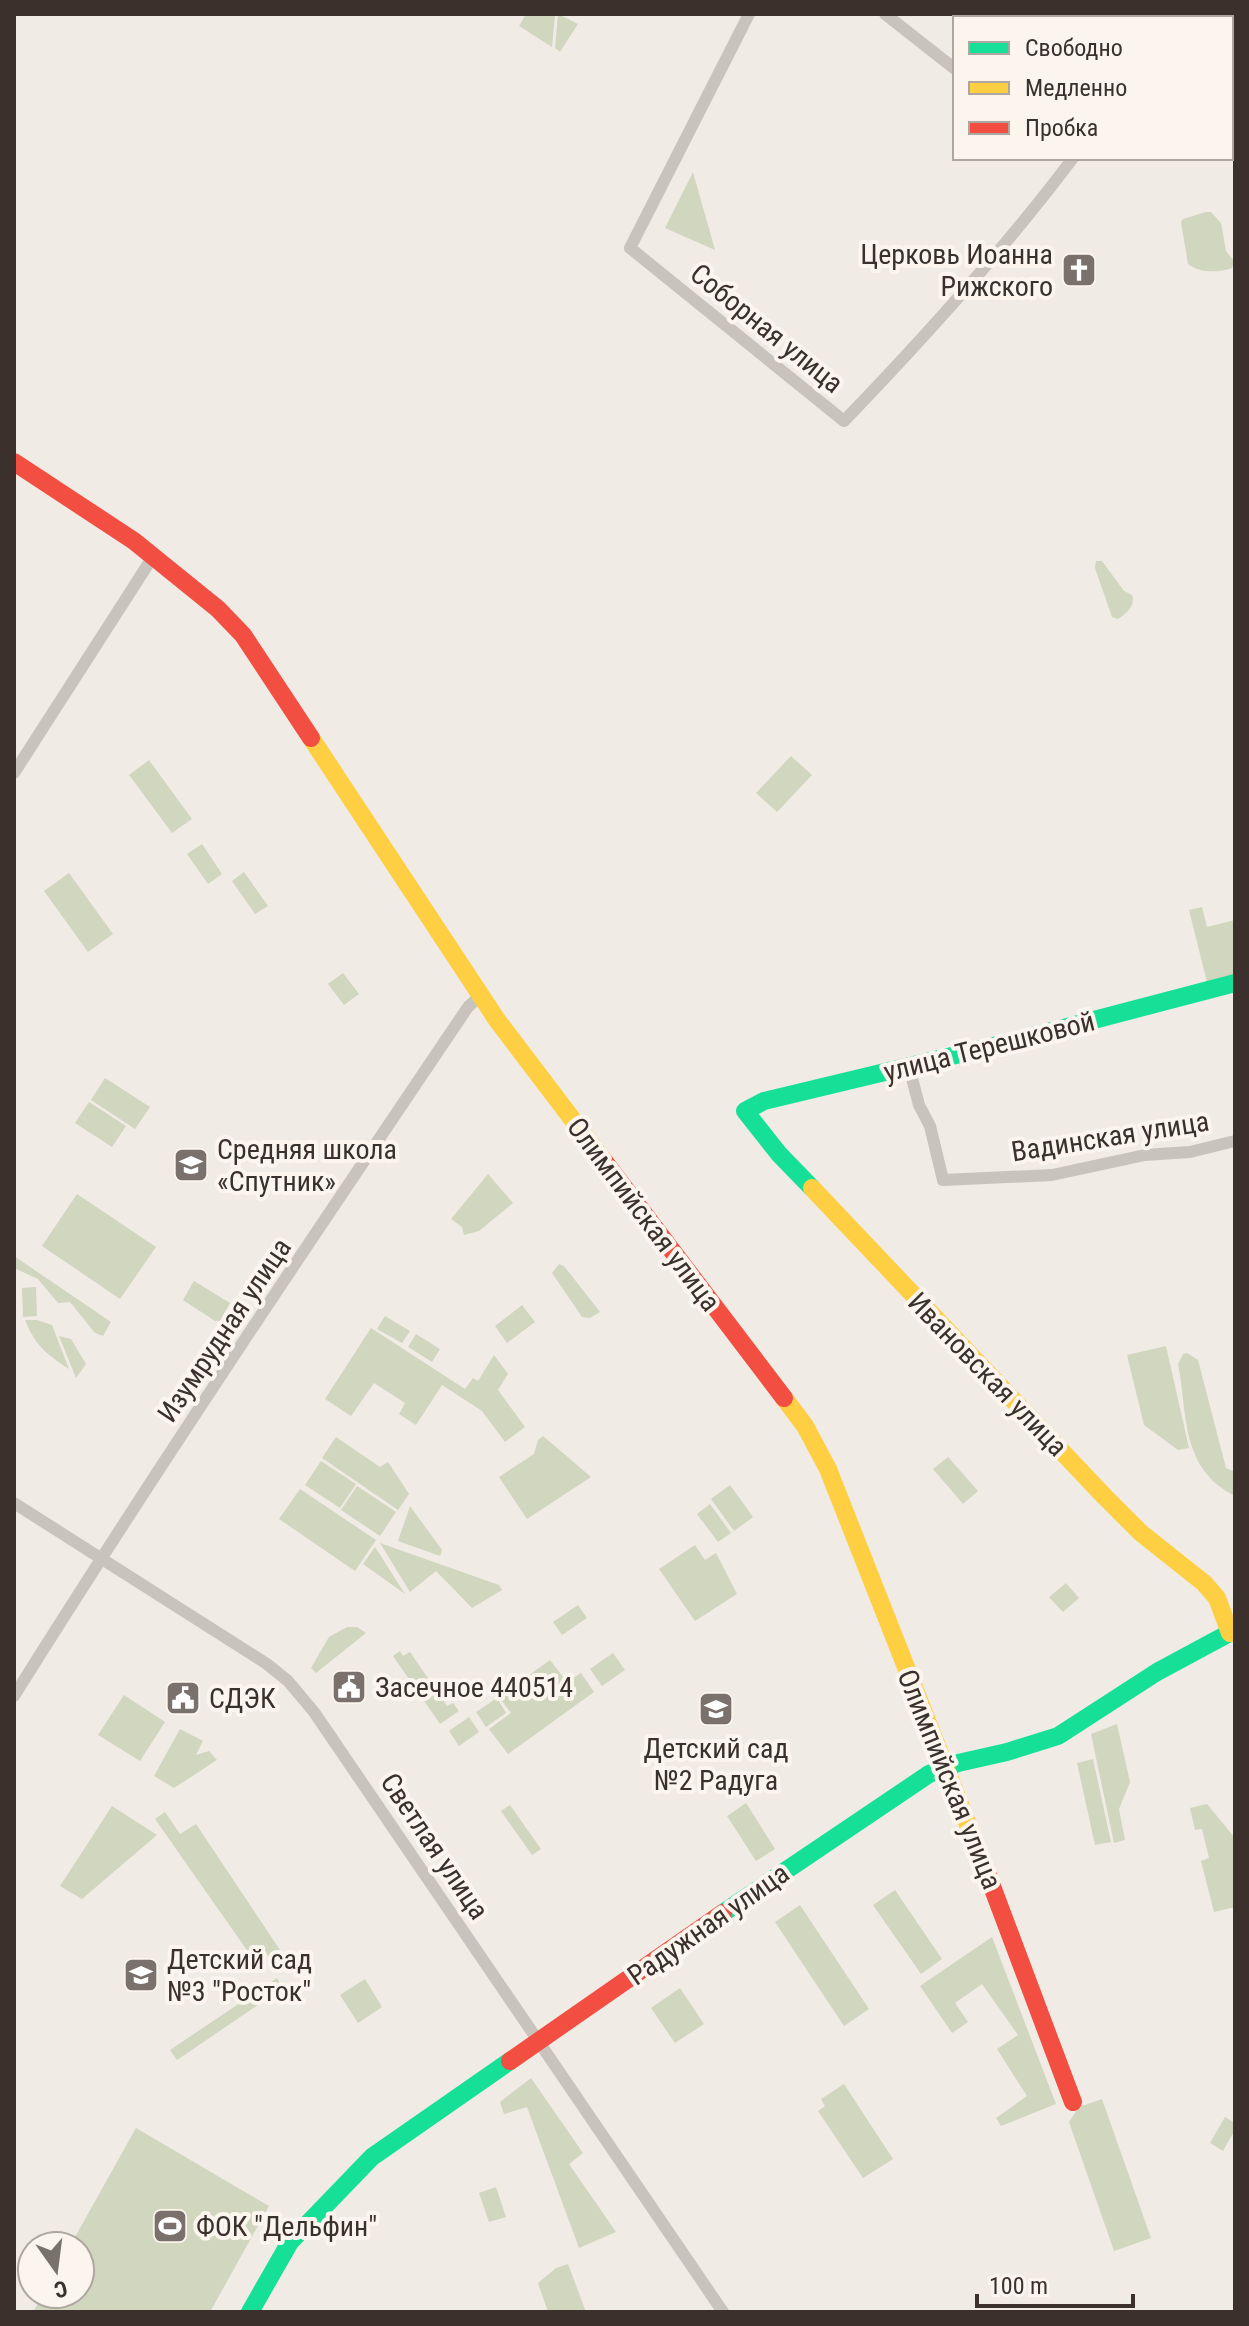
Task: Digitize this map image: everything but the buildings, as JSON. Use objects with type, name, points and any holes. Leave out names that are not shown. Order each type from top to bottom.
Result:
[{"type":"street","name":"Соборная улица","points":[[749,14],[630,248],[844,421],[983,272],[1070,160]]},
{"type":"street","points":[[885,14],[953,67]]},
{"type":"street","name":"Олимпийская улица","points":[[14,462],[92,510],[154,555],[217,607],[243,635],[480,996],[798,1416],[819,1448],[997,1898],[1073,2102]]},
{"type":"street","points":[[14,773],[154,555]]},
{"type":"street","name":"улица Терешковой","points":[[745,1111],[764,1101],[1235,983]]},
{"type":"street","name":"Изумрудная улица","points":[[14,1696],[101,1557],[468,1007],[480,996]]},
{"type":"street","name":"Вадинская улица","points":[[909,1067],[919,1105],[930,1126],[943,1180],[1052,1175],[1145,1155],[1190,1152],[1235,1141]]},
{"type":"street","name":"Ивановская улица","points":[[745,1111],[789,1165],[1062,1453],[1141,1533],[1204,1583],[1217,1598],[1232,1632]]},
{"type":"street","name":"Светлая улица","points":[[14,1503],[267,1664],[299,1693],[723,2312]]},
{"type":"street","name":"Радужная улица","points":[[255,2310],[290,2242],[372,2157],[539,2041],[920,1780],[945,1767],[1058,1736],[1157,1672],[1232,1632]]},
{"type":"green space","points":[[526,14],[555,14],[552,47],[519,26]]},
{"type":"green space","points":[[558,14],[578,24],[560,52],[555,48]]},
{"type":"green space","points":[[693,172],[715,250],[665,228]]},
{"type":"green space","points":[[1211,212],[1221,223],[1226,251],[1234,261],[1232,268],[1209,271],[1188,264],[1181,222]]},
{"type":"green space","points":[[1096,561],[1102,561],[1124,591],[1132,595],[1131,606],[1118,619],[1112,617],[1095,568]]},
{"type":"green space","points":[[791,756],[812,775],[777,812],[756,793]]},
{"type":"green space","points":[[149,760],[192,819],[172,833],[129,775]]},
{"type":"green space","points":[[202,844],[222,874],[208,884],[187,854]]},
{"type":"green space","points":[[244,872],[268,906],[255,914],[232,881]]},
{"type":"green space","points":[[69,873],[113,934],[88,952],[44,891]]},
{"type":"green space","points":[[1202,907],[1207,927],[1235,920],[1235,975],[1207,982],[1189,910]]},
{"type":"green space","points":[[343,973],[359,994],[344,1005],[328,984]]},
{"type":"green space","points":[[105,1078],[150,1107],[135,1129],[91,1100]]},
{"type":"green space","points":[[89,1102],[126,1126],[112,1147],[75,1123]]},
{"type":"green space","points":[[488,1174],[513,1203],[479,1231],[464,1235],[462,1227],[451,1219]]},
{"type":"green space","points":[[77,1194],[156,1247],[120,1299],[42,1246]]},
{"type":"green space","points":[[14,1256],[111,1322],[103,1336],[95,1333],[70,1302],[58,1303],[38,1279],[14,1268]]},
{"type":"green space","points":[[559,1264],[564,1266],[600,1312],[590,1318],[582,1317],[552,1273]]},
{"type":"green space","points":[[194,1281],[230,1303],[220,1321],[215,1321],[183,1300]]},
{"type":"green space","points":[[36,1287],[37,1316],[23,1317],[22,1288]]},
{"type":"green space","points":[[522,1305],[535,1322],[507,1343],[495,1326]]},
{"type":"green space","points":[[385,1316],[410,1331],[402,1343],[377,1329]]},
{"type":"green space","points":[[25,1320],[52,1325],[69,1369],[42,1348]]},
{"type":"green space","points":[[371,1328],[465,1389],[473,1378],[478,1381],[494,1355],[508,1374],[498,1390],[525,1427],[505,1442],[482,1411],[442,1385],[416,1425],[399,1414],[405,1403],[374,1383],[351,1416],[325,1399]]},
{"type":"green space","points":[[416,1334],[440,1349],[432,1362],[408,1347]]},
{"type":"green space","points":[[59,1336],[71,1339],[86,1364],[76,1378]]},
{"type":"green space","points":[[1166,1346],[1189,1448],[1178,1450],[1144,1425],[1127,1355]]},
{"type":"green space","points":[[1187,1353],[1198,1360],[1226,1468],[1235,1472],[1235,1496],[1204,1471],[1195,1455],[1186,1421],[1178,1364],[1183,1354]]},
{"type":"green space","points":[[543,1436],[591,1477],[527,1519],[499,1477],[534,1454],[538,1440]]},
{"type":"green space","points":[[336,1437],[380,1467],[388,1462],[409,1494],[398,1510],[322,1458]]},
{"type":"green space","points":[[948,1457],[978,1491],[963,1504],[933,1469]]},
{"type":"green space","points":[[321,1461],[356,1484],[340,1508],[305,1485]]},
{"type":"green space","points":[[730,1485],[753,1517],[734,1531],[711,1499]]},
{"type":"green space","points":[[357,1486],[396,1512],[380,1536],[341,1510]]},
{"type":"green space","points":[[300,1489],[376,1540],[355,1571],[279,1519]]},
{"type":"green space","points":[[710,1504],[731,1533],[718,1542],[697,1514]]},
{"type":"green space","points":[[410,1506],[442,1550],[440,1556],[398,1541]]},
{"type":"green space","points":[[380,1543],[499,1585],[502,1590],[472,1608],[436,1571],[410,1592]]},
{"type":"green space","points":[[695,1545],[705,1560],[716,1553],[737,1594],[695,1621],[659,1569]]},
{"type":"green space","points":[[375,1547],[405,1594],[363,1564]]},
{"type":"green space","points":[[1066,1583],[1079,1598],[1063,1612],[1049,1597]]},
{"type":"green space","points":[[578,1605],[587,1618],[562,1635],[553,1622]]},
{"type":"green space","points":[[347,1627],[357,1627],[366,1633],[316,1673],[311,1668],[329,1637]]},
{"type":"green space","points":[[400,1651],[403,1656],[410,1652],[447,1706],[453,1703],[459,1711],[440,1724],[393,1656]]},
{"type":"green space","points":[[613,1653],[625,1670],[602,1686],[590,1669]]},
{"type":"green space","points":[[550,1660],[567,1682],[581,1673],[594,1692],[508,1754],[489,1729],[511,1713],[499,1697]]},
{"type":"green space","points":[[124,1695],[165,1722],[140,1761],[98,1735]]},
{"type":"green space","points":[[497,1698],[506,1713],[486,1727],[476,1712]]},
{"type":"green space","points":[[469,1717],[479,1732],[459,1746],[449,1731]]},
{"type":"green space","points":[[1117,1724],[1130,1782],[1119,1809],[1125,1840],[1114,1843],[1091,1734]]},
{"type":"green space","points":[[180,1729],[203,1741],[196,1755],[209,1751],[217,1760],[174,1788],[154,1776]]},
{"type":"green space","points":[[1093,1759],[1111,1842],[1095,1845],[1077,1763]]},
{"type":"green space","points":[[746,1803],[775,1849],[756,1861],[727,1816]]},
{"type":"green space","points":[[1207,1804],[1235,1838],[1235,1907],[1214,1912],[1201,1861],[1209,1858],[1202,1829],[1195,1830],[1190,1808]]},
{"type":"green space","points":[[510,1805],[541,1849],[532,1855],[501,1811]]},
{"type":"green space","points":[[112,1806],[157,1835],[82,1899],[60,1886]]},
{"type":"green space","points":[[165,1812],[180,1834],[196,1824],[282,1953],[271,1960],[263,1948],[251,1956],[155,1819]]},
{"type":"green space","points":[[895,1890],[942,1959],[921,1974],[873,1905]]},
{"type":"green space","points":[[800,1905],[869,2009],[844,2026],[775,1922]]},
{"type":"green space","points":[[992,1937],[1056,2104],[1001,2126],[996,2118],[1027,2096],[997,2049],[1018,2035],[982,1984],[955,2003],[968,2022],[952,2033],[920,1986]]},
{"type":"green space","points":[[277,1978],[283,1988],[177,2060],[170,2050]]},
{"type":"green space","points":[[365,1979],[382,2007],[358,2023],[340,1995]]},
{"type":"green space","points":[[680,1988],[704,2024],[675,2043],[651,2008]]},
{"type":"green space","points":[[531,2078],[583,2153],[569,2164],[616,2232],[579,2248],[527,2107],[504,2114],[500,2102]]},
{"type":"green space","points":[[844,2084],[893,2159],[863,2178],[818,2111],[825,2106],[821,2099]]},
{"type":"green space","points":[[1102,2099],[1151,2238],[1114,2251],[1069,2122],[1079,2107]]},
{"type":"green space","points":[[1225,2117],[1235,2123],[1235,2130],[1223,2151],[1210,2143]]},
{"type":"green space","name":"ФОК \"Дельфин\"","points":[[136,2128],[269,2206],[210,2312],[33,2312],[96,2310],[96,2230],[79,2230]]},
{"type":"green space","points":[[496,2187],[506,2217],[489,2222],[479,2193]]},
{"type":"green space","points":[[568,2264],[586,2312],[548,2312],[538,2283],[556,2268]]},
{"type":"traffic: fast","points":[[812,1188],[779,1154],[745,1111],[764,1101],[1010,1042],[1235,983]]},
{"type":"traffic: fast","points":[[723,1913],[929,1774],[1058,1736],[1157,1672],[1235,1630]]},
{"type":"traffic: fast","points":[[250,2312],[290,2242],[372,2157],[510,2061]]},
{"type":"traffic: slow","points":[[311,738],[497,1020],[604,1161]]},
{"type":"traffic: slow","points":[[812,1188],[1104,1496],[1141,1533],[1204,1583],[1217,1598],[1230,1633]]},
{"type":"traffic: slow","points":[[784,1398],[805,1426],[828,1469],[987,1873]]},
{"type":"traffic: jam","points":[[14,462],[134,541],[218,609],[243,635],[311,738]]},
{"type":"traffic: jam","points":[[604,1161],[784,1398]]},
{"type":"traffic: jam","points":[[987,1873],[1073,2102]]},
{"type":"traffic: jam","points":[[510,2061],[723,1913]]},
{"type":"place","name":"Церковь Иоанна Рижского","points":[[1079,270]]},
{"type":"place","name":"Средняя школа «Спутник»","points":[[191,1165]]},
{"type":"place","name":"Засечное 440514","points":[[349,1687]]},
{"type":"place","name":"СДЭК","points":[[183,1698]]},
{"type":"place","name":"Детский сад №2 Радуга","points":[[716,1709]]},
{"type":"place","name":"Детский сад №3 \"Росток\"","points":[[141,1975]]},
{"type":"place","name":"ФОК \"Дельфин\"","points":[[170,2226]]}]
